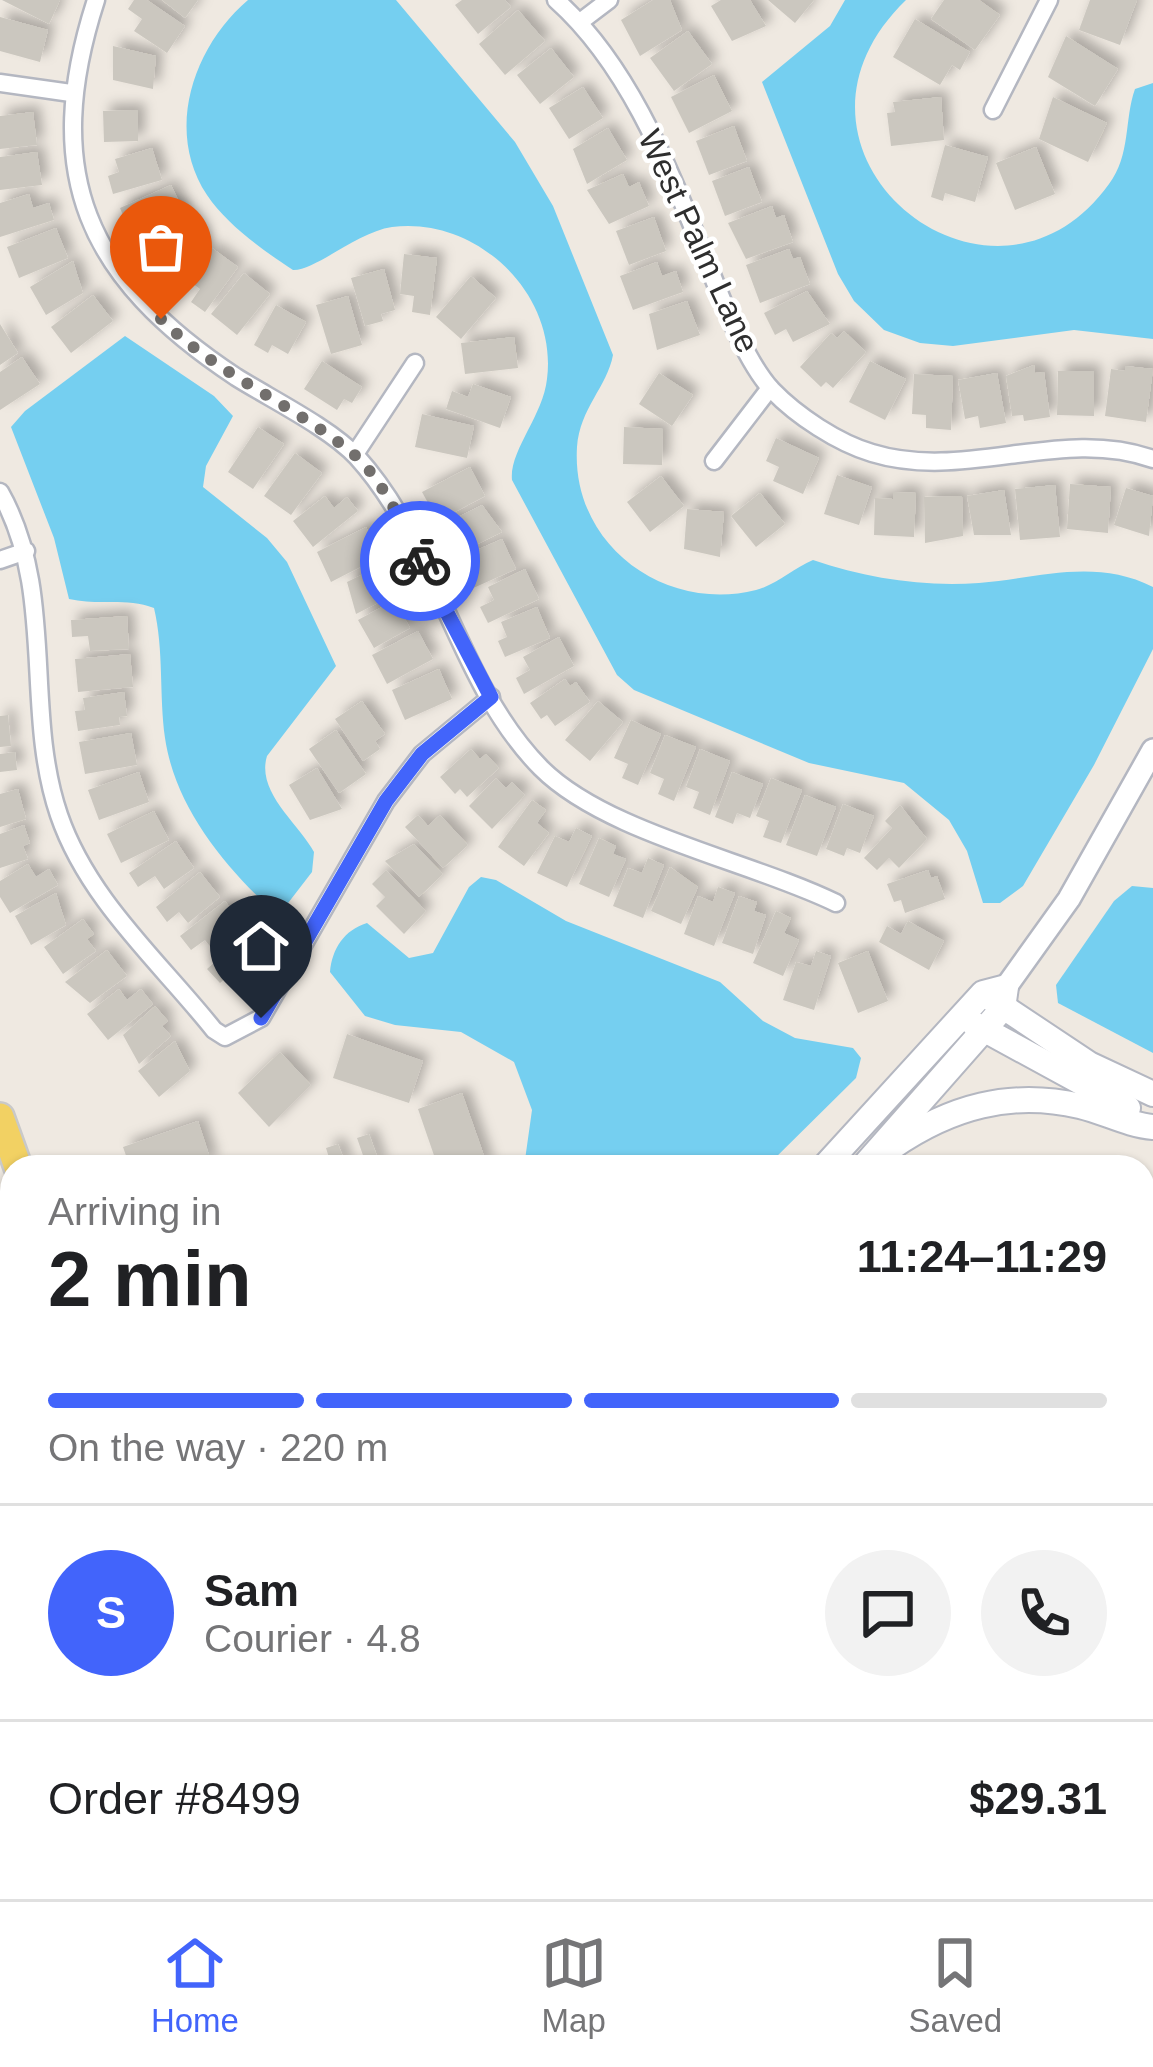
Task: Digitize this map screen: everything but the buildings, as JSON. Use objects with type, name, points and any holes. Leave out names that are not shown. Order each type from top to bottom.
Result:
[{"type":"main road","points":[[986,1008],[1153,1094]]},
{"type":"main road","points":[[986,1008],[1153,1124]]},
{"type":"main road","points":[[836,1155],[986,1008]]},
{"type":"main road","points":[[874,1155],[986,1008]]},
{"type":"main road","points":[[883,1155],[935,1120],[1011,1099],[1062,1102],[1153,1124]]},
{"type":"main road","points":[[0,1117],[13,1155]]},
{"type":"street","points":[[96,0],[71,93],[71,150],[81,199],[98,240],[137,295],[186,344],[355,454],[398,515],[491,697],[541,767],[589,805],[836,903]]},
{"type":"street","name":"West Palm Lane","points":[[556,0],[580,22],[665,160],[724,304],[770,388],[827,432],[870,453],[925,464],[1072,447],[1153,459]]},
{"type":"street","points":[[580,22],[609,0]]},
{"type":"street","points":[[992,110],[1049,0]]},
{"type":"street","points":[[0,83],[71,93]]},
{"type":"street","points":[[355,454],[415,363]]},
{"type":"street","points":[[714,460],[770,388]]},
{"type":"street","points":[[0,492],[26,551],[39,632],[46,758],[59,814],[98,889],[225,1037],[261,1018],[386,801],[422,754],[491,697]]},
{"type":"street","points":[[0,560],[26,551]]},
{"type":"street","points":[[986,1008],[1069,899],[1152,754]]},
{"type":"water","points":[[248,0],[396,0],[515,142],[553,206],[613,355],[579,433],[579,482],[590,514],[630,564],[658,581],[689,591],[722,594],[763,588],[813,560],[915,582],[979,583],[1088,572],[1110,573],[1153,587],[1153,649],[1094,765],[1023,886],[1000,903],[983,903],[967,851],[949,820],[904,783],[809,763],[634,690],[617,675],[512,480],[516,457],[547,379],[547,347],[525,290],[481,248],[453,234],[423,227],[379,230],[293,270],[235,227],[207,195],[188,144],[191,90],[213,41]]},
{"type":"water","points":[[845,0],[906,0],[865,58],[855,116],[871,168],[905,210],[952,238],[1006,246],[1060,229],[1109,184],[1121,161],[1135,89],[1153,83],[1153,339],[1074,330],[953,346],[920,343],[884,330],[854,301],[838,274],[762,82],[830,26]]},
{"type":"water","points":[[125,336],[214,396],[233,416],[206,466],[203,487],[267,538],[287,562],[336,666],[267,756],[267,782],[273,795],[314,852],[312,872],[285,907],[272,910],[236,874],[204,833],[179,787],[165,738],[154,608],[69,599],[54,538],[11,427],[25,411]]},
{"type":"water","points":[[481,877],[496,880],[566,921],[720,982],[763,1021],[795,1038],[853,1048],[861,1058],[856,1078],[778,1155],[526,1155],[532,1110],[514,1062],[461,1032],[395,1025],[365,1016],[330,972],[341,942],[367,923],[409,958],[433,953],[469,887]]},
{"type":"water","points":[[1132,886],[1153,888],[1153,1053],[1058,1003],[1056,985],[1114,901]]},
{"type":"way so far","points":[[161,319],[186,344],[355,454],[398,515],[420,561]]},
{"type":"route","points":[[261,1018],[386,801],[422,754],[491,697],[420,561]]}]
